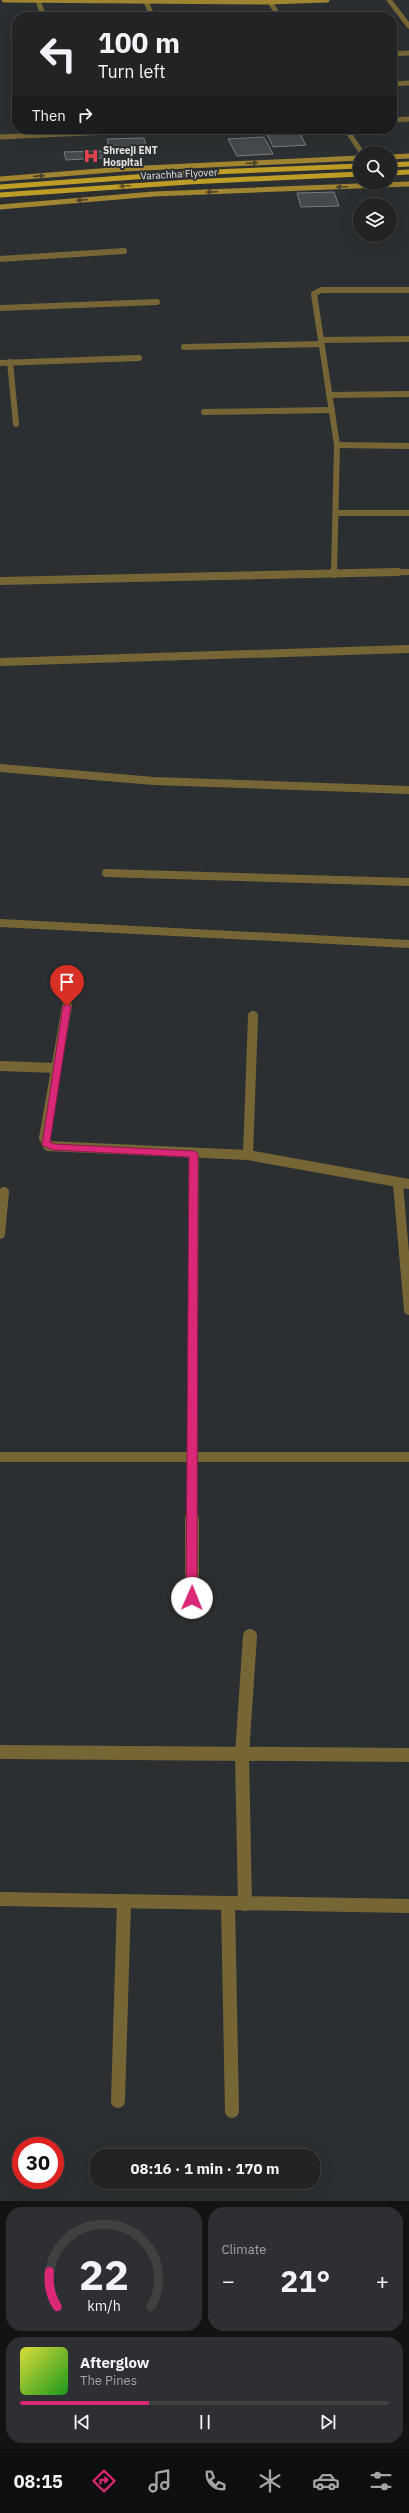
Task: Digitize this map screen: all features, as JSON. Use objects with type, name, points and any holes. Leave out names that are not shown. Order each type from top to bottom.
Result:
[{"type":"main road","points":[[397,165],[409,164]]},
{"type":"main road","name":"Varachha Flyover","points":[[0,187],[189,173],[353,166]]},
{"type":"main road","points":[[397,173],[409,172]]},
{"type":"main road","name":"Varachha Flyover","points":[[0,195],[189,182],[353,174]]},
{"type":"street","points":[[4,0],[146,2],[327,0]]},
{"type":"street","points":[[389,0],[409,26]]},
{"type":"street","points":[[38,1],[42,12]]},
{"type":"street","points":[[269,1],[276,12]]},
{"type":"street","points":[[146,2],[151,12]]},
{"type":"street","points":[[401,16],[409,16]]},
{"type":"street","points":[[397,54],[409,53]]},
{"type":"street","points":[[397,84],[409,83]]},
{"type":"street","points":[[397,120],[409,119]]},
{"type":"street","points":[[0,137],[40,134]]},
{"type":"street","points":[[349,134],[357,146]]},
{"type":"street","points":[[397,157],[409,156]]},
{"type":"street","points":[[0,179],[124,169],[353,158]]},
{"type":"street","points":[[0,207],[154,194],[409,184]]},
{"type":"street","points":[[0,259],[124,251]]},
{"type":"street","points":[[334,574],[337,445],[315,292],[322,290],[409,290]]},
{"type":"street","points":[[0,308],[157,302]]},
{"type":"street","points":[[184,347],[409,339]]},
{"type":"street","points":[[0,362],[139,358]]},
{"type":"street","points":[[10,362],[16,424]]},
{"type":"street","points":[[329,395],[409,394]]},
{"type":"street","points":[[204,412],[332,410]]},
{"type":"street","points":[[337,445],[409,446]]},
{"type":"street","points":[[336,513],[409,513]]},
{"type":"street","points":[[0,581],[409,572]]},
{"type":"street","points":[[0,662],[409,649]]},
{"type":"street","points":[[0,768],[154,781],[409,790]]},
{"type":"street","points":[[106,873],[409,882]]},
{"type":"street","points":[[0,923],[409,944]]},
{"type":"street","points":[[67,1006],[44,1138],[48,1146],[194,1154],[248,1155],[404,1184],[409,1310]]},
{"type":"street","points":[[248,1155],[253,1016]]},
{"type":"street","points":[[0,1066],[56,1068]]},
{"type":"street","points":[[192,1598],[194,1457],[194,1154]]},
{"type":"street","points":[[0,1234],[4,1192]]},
{"type":"street","points":[[0,1457],[409,1456]]},
{"type":"street","points":[[245,1904],[242,1754],[250,1636]]},
{"type":"street","points":[[0,1752],[409,1755]]},
{"type":"street","points":[[0,1899],[409,1906]]},
{"type":"street","points":[[118,2101],[124,1901]]},
{"type":"street","points":[[228,1903],[232,2111]]},
{"type":"building","points":[[267,134],[300,134],[306,145],[273,147]]},
{"type":"building","points":[[264,137],[273,154],[237,156],[228,139]]},
{"type":"building","points":[[144,138],[148,152],[110,153],[107,139]]},
{"type":"building","points":[[101,151],[103,158],[66,160],[64,152]]},
{"type":"building","points":[[334,192],[339,206],[301,207],[297,193]]},
{"type":"place","name":"Shreeji ENT Hospital","points":[[91,156]]},
{"type":"route","points":[[67,1006],[44,1138],[45,1143],[48,1146],[53,1147],[194,1154],[194,1457],[192,1598]]}]
